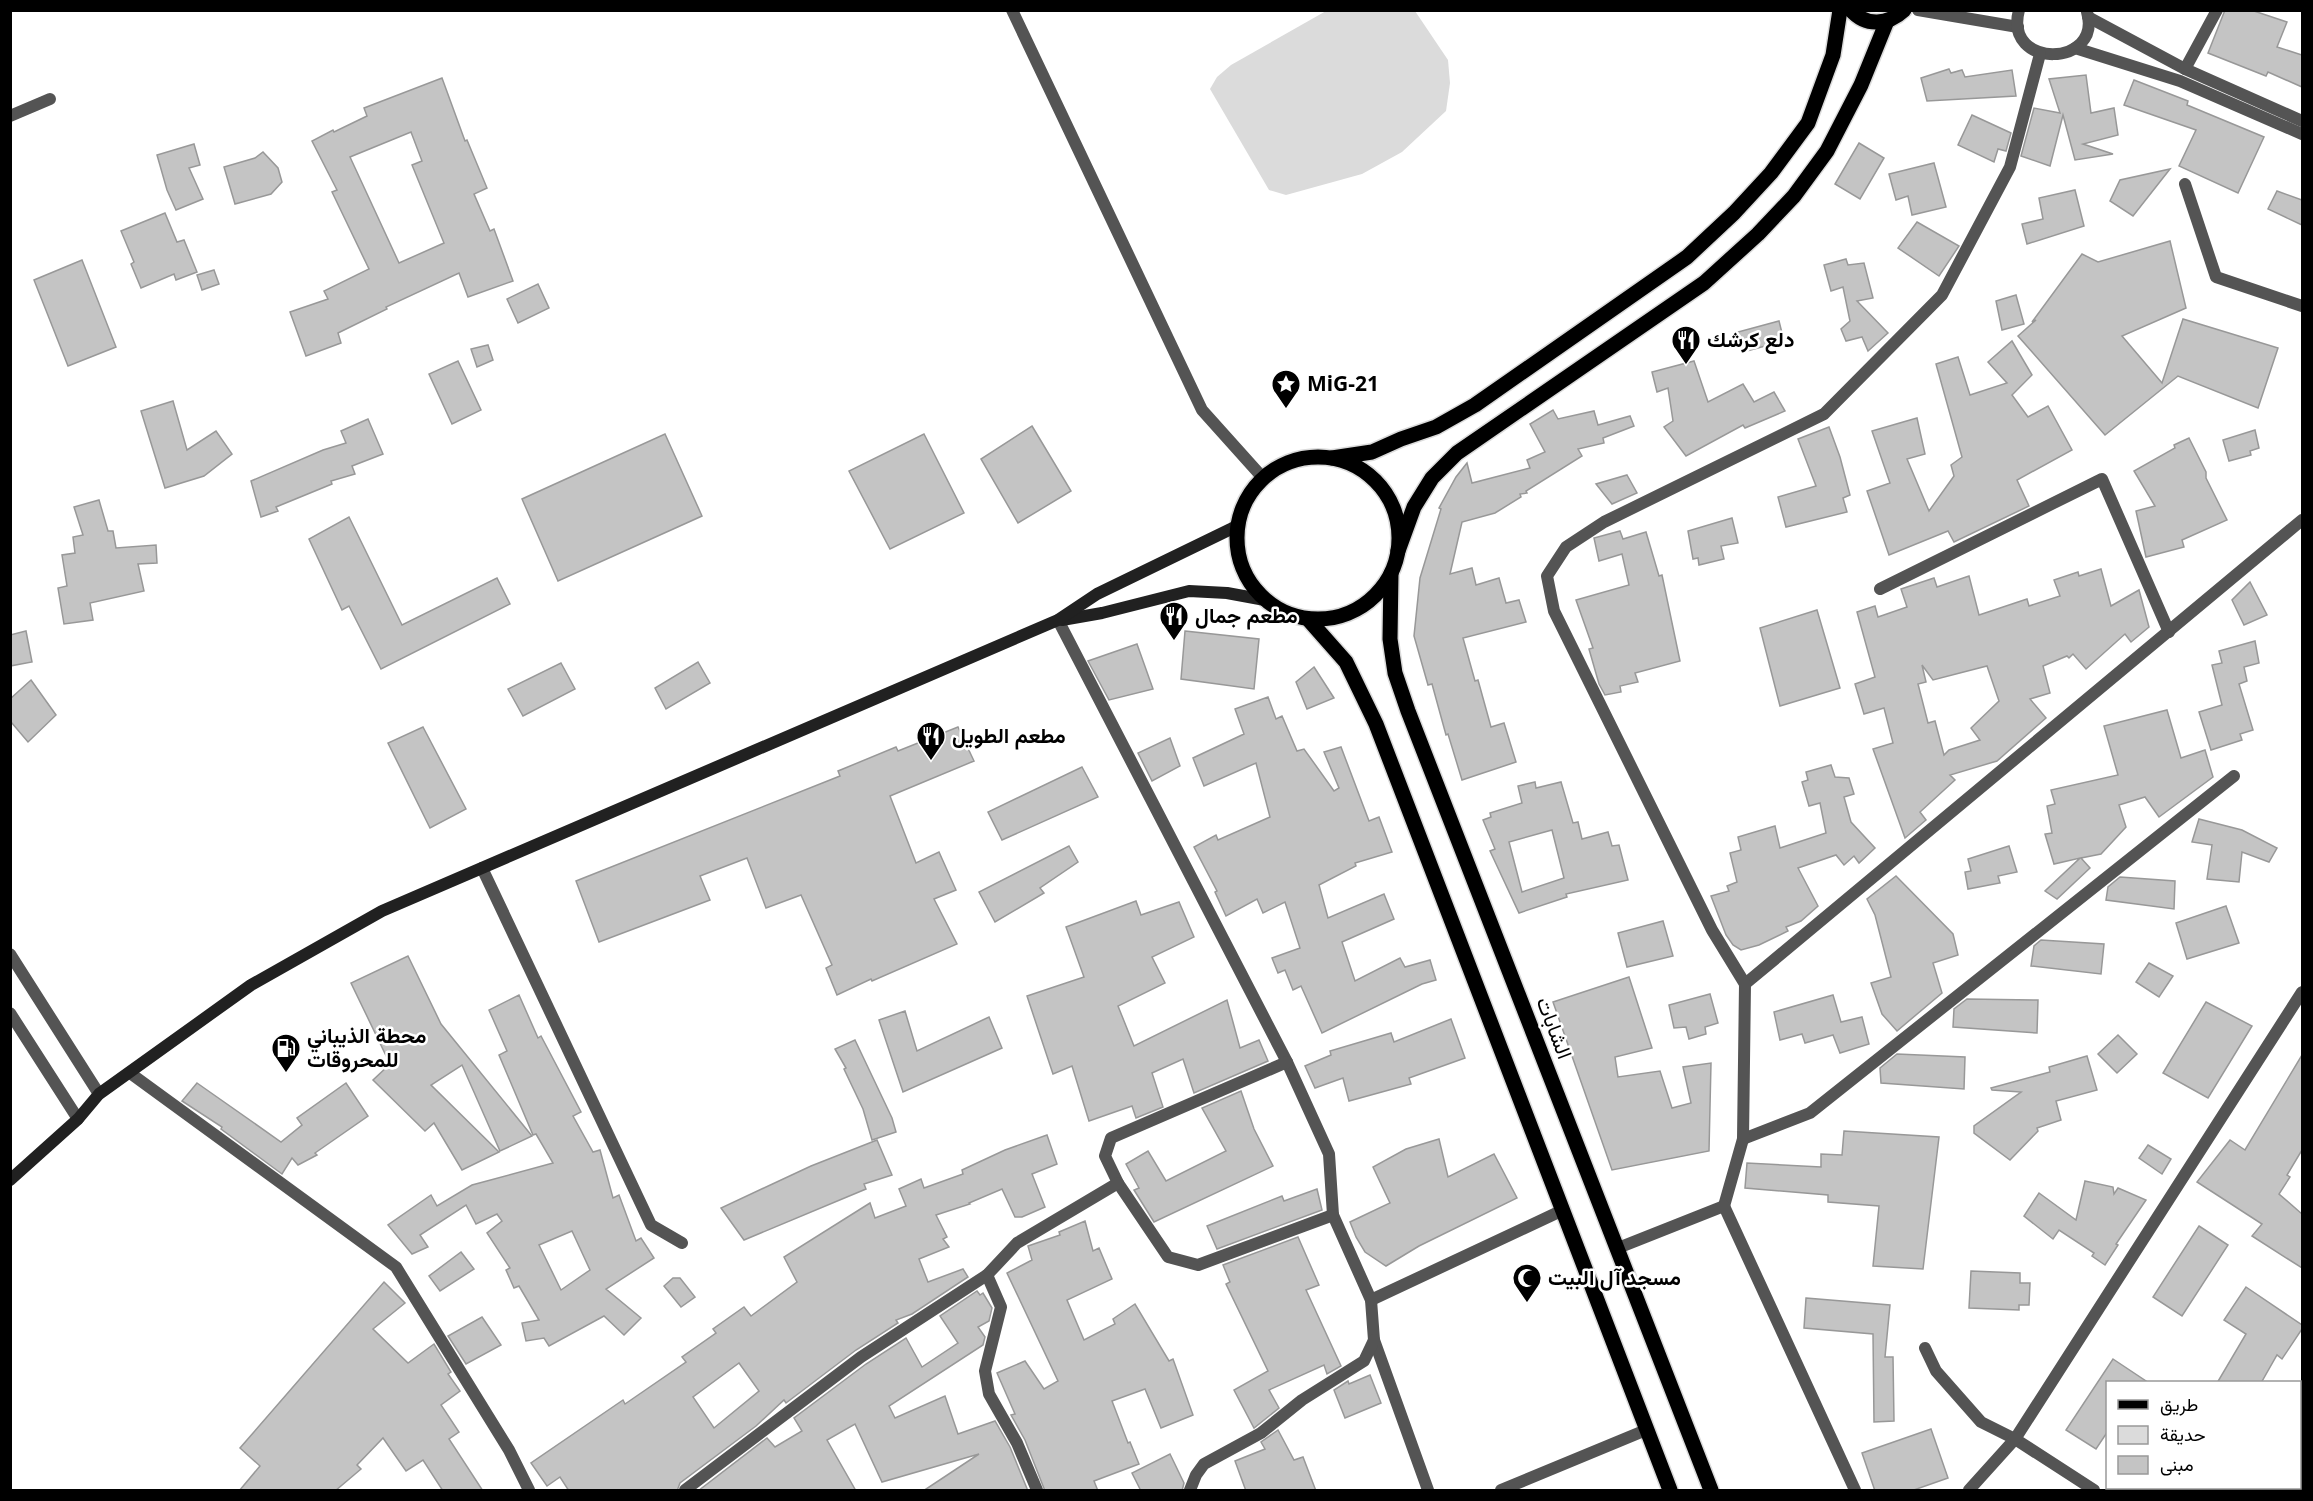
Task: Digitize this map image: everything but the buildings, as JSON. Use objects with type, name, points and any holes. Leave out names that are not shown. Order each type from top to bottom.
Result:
[{"type":"main road","points":[[1840,10],[1833,55],[1808,123],[1764,181],[1687,257],[1475,405],[1436,427],[1401,438],[1372,452],[1332,458],[1308,458],[1284,464],[1263,478],[1246,500],[1237,526],[1237,554],[1247,579],[1265,600],[1285,613],[1308,619],[1333,618],[1357,609],[1377,594],[1391,574],[1414,507],[1432,478],[1457,453],[1704,283],[1758,234],[1794,196],[1827,151],[1861,85],[1887,21]]},
{"type":"main road","points":[[1851,10],[1864,20],[1875,22],[1887,21],[1904,10]]},
{"type":"main road","points":[[1332,458],[1356,466],[1363,471],[1376,481],[1391,502],[1399,526],[1398,551]]},
{"type":"main road","points":[[10,1180],[78,1119],[99,1094],[251,985],[382,911],[1058,621],[1096,594],[1237,526]]},
{"type":"main road","name":"الشابات","points":[[1391,574],[1390,639],[1395,673],[1408,711],[1711,1491]]},
{"type":"main road","points":[[1058,621],[1102,613],[1189,591],[1227,592],[1265,600]]},
{"type":"main road","points":[[1308,619],[1346,662],[1376,724],[1670,1491]]},
{"type":"street","points":[[1012,10],[1202,410],[1263,478]]},
{"type":"street","points":[[1918,10],[2018,27]]},
{"type":"street","points":[[2019,10],[2018,27],[2026,43],[2040,54],[2052,56],[2064,54],[2075,48],[2083,39],[2088,28],[2087,14]]},
{"type":"street","points":[[2185,69],[2217,10]]},
{"type":"street","points":[[2087,14],[2185,69],[2302,121]]},
{"type":"street","points":[[2075,48],[2180,81],[2302,134]]},
{"type":"street","points":[[1855,1491],[1724,1206],[1743,1139],[1745,984],[1712,930],[1554,611],[1547,576],[1566,547],[1604,522],[1824,414],[1942,295],[2010,167],[2040,54]]},
{"type":"street","points":[[10,116],[50,99]]},
{"type":"street","points":[[2185,184],[2216,277],[2302,306]]},
{"type":"street","points":[[1880,589],[2102,479],[2169,633]]},
{"type":"street","points":[[1745,984],[2302,520]]},
{"type":"street","points":[[1058,621],[1287,1062],[1329,1154],[1333,1215],[1371,1300],[1374,1340],[1428,1491]]},
{"type":"street","points":[[1743,1139],[1810,1113],[2234,776]]},
{"type":"street","points":[[482,868],[651,1225],[682,1243]]},
{"type":"street","points":[[10,954],[99,1094]]},
{"type":"street","points":[[1969,1491],[2015,1439],[2302,992]]},
{"type":"street","points":[[10,1013],[78,1119]]},
{"type":"street","points":[[1287,1062],[1111,1138],[1105,1156],[1118,1183],[1168,1257],[1198,1265],[1333,1215]]},
{"type":"street","points":[[129,1073],[396,1267],[508,1450],[529,1491]]},
{"type":"street","points":[[685,1491],[861,1357],[987,1275],[1017,1243],[1118,1183]]},
{"type":"street","points":[[1618,1248],[1724,1206]]},
{"type":"street","points":[[1371,1300],[1563,1210]]},
{"type":"street","points":[[987,1275],[1001,1307],[985,1371],[989,1394],[1017,1443],[1037,1491]]},
{"type":"street","points":[[1190,1491],[1196,1475],[1204,1464],[1262,1433],[1302,1400],[1355,1368],[1364,1361],[1374,1340]]},
{"type":"street","points":[[1925,1348],[1936,1371],[1981,1422],[2015,1439],[2094,1491]]},
{"type":"street","points":[[1501,1491],[1646,1430]]},
{"type":"green space","points":[[1326,11],[1415,11],[1448,60],[1450,83],[1446,111],[1402,152],[1362,174],[1286,195],[1269,190],[1210,89],[1217,77],[1231,65]]},
{"type":"place","name":"دلع كرشك","points":[[1686,366]]},
{"type":"place","name":"MiG-21","points":[[1286,410]]},
{"type":"place","name":"مطعم جمال","points":[[1174,642]]},
{"type":"place","name":"مطعم الطويل","points":[[931,762]]},
{"type":"place","name":"محطة الذيباني للمحروقات","points":[[286,1074]]},
{"type":"place","name":"مسجد آل البيت","points":[[1527,1304]]}]
